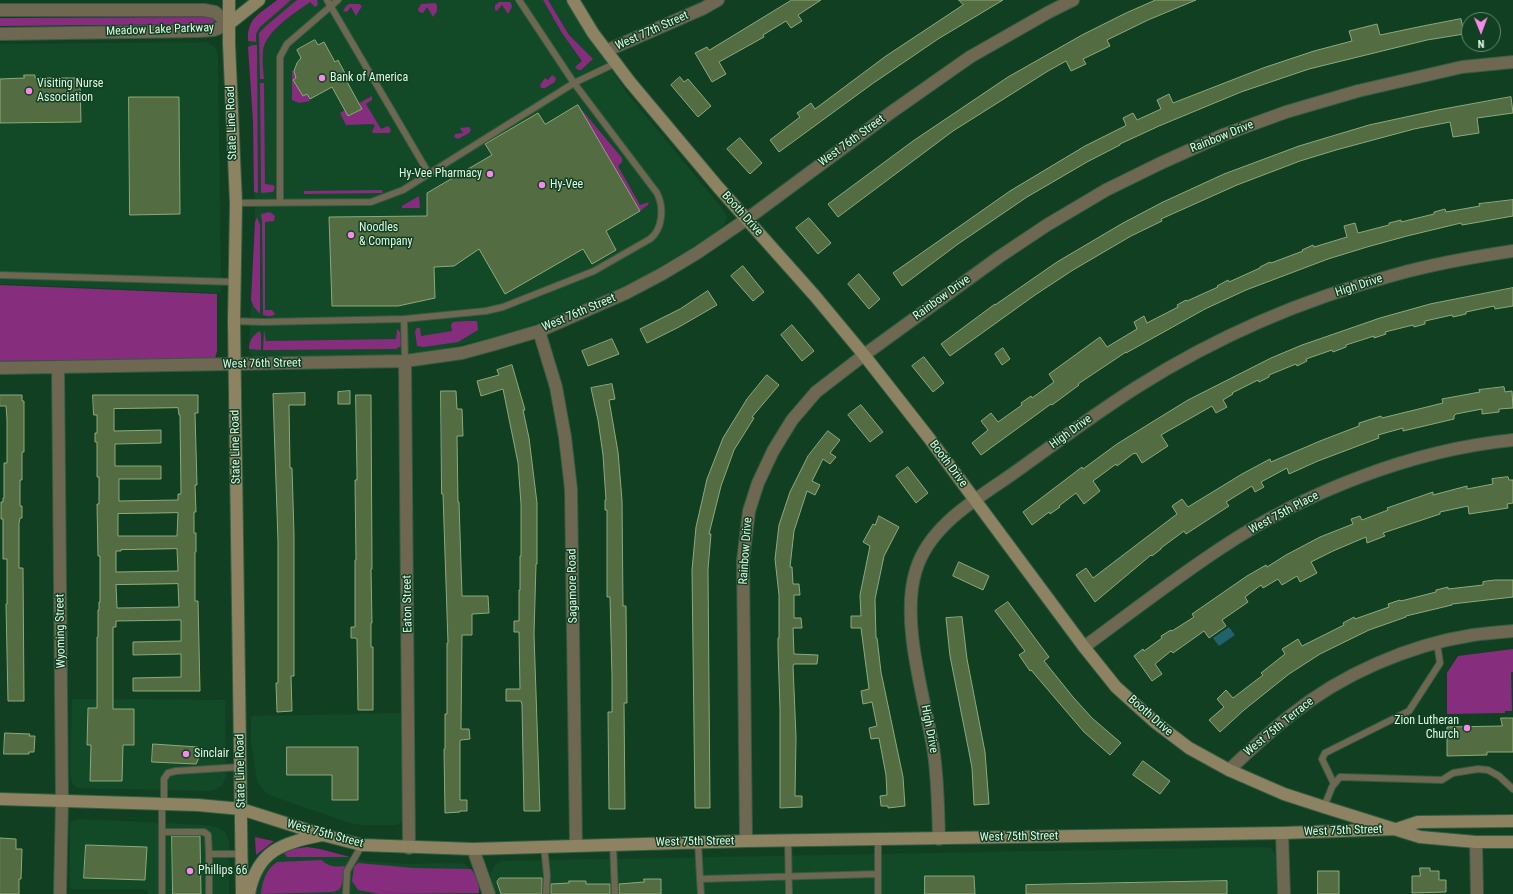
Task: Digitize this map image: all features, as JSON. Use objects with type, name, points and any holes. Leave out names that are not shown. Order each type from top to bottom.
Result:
[{"type":"main road","name":"State Line Road","points":[[229,0],[236,203],[234,364],[242,894]]},
{"type":"main road","points":[[229,24],[259,0]]},
{"type":"main road","name":"Booth Drive","points":[[573,0],[593,33],[608,50],[635,88],[718,187],[815,296],[864,355],[1084,647],[1116,686],[1156,723],[1189,748],[1229,770],[1284,794],[1397,829]]},
{"type":"main road","name":"West 75th Street","points":[[0,799],[198,805],[241,809],[362,845],[409,848],[472,849],[788,840],[1282,833],[1397,829],[1418,822],[1513,821]]},
{"type":"main road","name":"West 75th Street","points":[[1397,829],[1420,837],[1476,842],[1513,842]]},
{"type":"main road","points":[[249,894],[255,872],[273,852],[290,842],[323,834]]},
{"type":"street","name":"West 77th Street","points":[[608,50],[704,8],[718,0]]},
{"type":"street","name":"West 76th Street","points":[[0,368],[405,361],[462,352],[539,331],[626,293],[697,253],[747,219],[970,57],[1072,0]]},
{"type":"street","name":"Meadow Lake Parkway","points":[[0,10],[204,10],[215,12],[229,24],[214,30],[200,31],[0,34]]},
{"type":"street","name":"Rainbow Drive","points":[[746,841],[743,561],[749,511],[758,483],[773,451],[792,420],[816,392],[864,355],[999,257],[1047,225],[1106,190],[1160,162],[1223,135],[1279,114],[1358,90],[1462,68],[1513,62]]},
{"type":"street","name":"High Drive","points":[[938,839],[938,784],[911,623],[912,588],[915,571],[928,545],[945,524],[1094,415],[1138,386],[1177,363],[1234,334],[1265,320],[1335,293],[1393,275],[1448,262],[1513,251]]},
{"type":"street","name":"Sagamore Road","points":[[539,331],[556,387],[565,437],[571,489],[576,845]]},
{"type":"street","name":"Eaton Street","points":[[405,361],[409,848]]},
{"type":"street","name":"Wyoming Street","points":[[58,367],[62,801],[60,894]]},
{"type":"street","name":"West 75th Place","points":[[1084,647],[1221,547],[1268,519],[1356,478],[1406,462],[1459,449],[1513,440]]},
{"type":"street","name":"West 75th Terrace","points":[[1229,770],[1291,715],[1326,690],[1368,668],[1403,653],[1437,643],[1474,635],[1513,631]]},
{"type":"street","points":[[1282,833],[1284,894]]},
{"type":"street","points":[[1476,842],[1477,894]]},
{"type":"street","points":[[472,849],[489,894]]},
{"type":"lane","points":[[327,0],[429,174]]},
{"type":"lane","points":[[280,203],[280,57],[287,44],[338,0]]},
{"type":"lane","points":[[234,320],[268,322],[404,320],[486,311],[503,307],[594,270],[650,239],[657,232],[661,222],[661,202],[657,192],[574,83],[519,0]]},
{"type":"lane","points":[[236,203],[371,202],[403,190],[574,83],[616,62]]},
{"type":"lane","points":[[0,275],[235,282]]},
{"type":"lane","points":[[404,320],[405,361]]},
{"type":"lane","points":[[1334,784],[1322,759],[1325,753],[1409,711],[1440,663],[1437,643]]},
{"type":"lane","points":[[162,894],[164,779],[168,773],[176,771],[240,767]]},
{"type":"lane","points":[[1324,807],[1332,787],[1340,777],[1442,780],[1453,773],[1478,769],[1488,770],[1500,776],[1513,789]]},
{"type":"lane","points":[[162,832],[204,832],[208,835],[209,894]]},
{"type":"lane","points":[[878,839],[878,894]]},
{"type":"lane","points":[[788,840],[790,894]]},
{"type":"lane","points":[[698,842],[701,894]]},
{"type":"lane","points":[[613,844],[615,894]]},
{"type":"lane","points":[[346,894],[347,871],[362,845]]},
{"type":"lane","points":[[544,846],[547,876],[546,894]]},
{"type":"lane","points":[[209,854],[242,854]]},
{"type":"lane","points":[[700,879],[878,874]]},
{"type":"shaded area","points":[[277,0],[565,0],[627,93],[721,207],[727,217],[724,225],[714,234],[648,274],[577,308],[508,334],[437,350],[379,356],[254,357],[249,352],[255,222],[253,121],[248,33],[250,25],[257,15]]},
{"type":"shaded area","points":[[277,0],[291,0],[260,27],[256,34],[256,42],[248,41],[250,26],[256,16]]},
{"type":"shaded area","points":[[297,0],[317,0],[318,5],[315,7],[310,2],[289,17],[269,36],[263,51],[264,79],[260,79],[259,33]]},
{"type":"shaded area","points":[[543,0],[548,0],[569,35],[593,59],[581,70],[578,70],[575,67],[582,61],[562,33]]},
{"type":"shaded area","points":[[499,2],[511,3],[512,7],[508,14],[502,5],[497,11],[495,10],[495,5]]},
{"type":"shaded area","points":[[435,3],[437,5],[437,11],[433,17],[427,7],[423,13],[419,12],[418,9],[421,4]]},
{"type":"shaded area","points":[[349,4],[359,4],[362,6],[356,16],[351,7],[347,12],[343,11]]},
{"type":"shaded area","points":[[212,17],[215,21],[211,24],[0,26],[0,18]]},
{"type":"shaded area","points":[[206,42],[214,46],[218,54],[221,293],[0,284],[0,44]]},
{"type":"shaded area","points":[[257,45],[258,193],[254,192],[253,121],[248,47]]},
{"type":"shaded area","points":[[292,71],[294,71],[297,78],[293,80],[303,96],[307,94],[310,101],[299,103],[292,100]]},
{"type":"shaded area","points":[[552,75],[556,78],[555,82],[545,88],[541,88],[540,85],[545,78],[548,80]]},
{"type":"shaded area","points":[[260,83],[264,83],[265,184],[273,185],[275,187],[273,192],[261,193]]},
{"type":"shaded area","points":[[372,96],[372,100],[366,104],[381,129],[388,126],[390,128],[391,131],[389,133],[373,133],[372,131],[375,126],[373,124],[346,125],[340,113],[345,110],[349,116],[362,109],[359,103]]},
{"type":"shaded area","points":[[581,110],[622,158],[622,162],[618,166],[640,205],[649,202],[648,205],[640,211]]},
{"type":"shaded area","points":[[469,127],[471,130],[469,133],[458,139],[454,137],[455,134],[463,133],[460,128]]},
{"type":"shaded area","points":[[382,190],[383,193],[304,194],[304,191]]},
{"type":"shaded area","points":[[419,196],[420,208],[402,208],[402,206]]},
{"type":"shaded area","points":[[270,212],[275,216],[274,221],[265,222],[265,310],[272,310],[275,314],[273,316],[263,315],[261,214]]},
{"type":"shaded area","points":[[257,217],[260,225],[260,314],[254,307],[251,300],[255,222]]},
{"type":"shaded area","points":[[0,285],[217,294],[217,351],[215,358],[0,361]]},
{"type":"shaded area","points":[[477,321],[478,330],[458,342],[424,347],[417,346],[415,331],[417,328],[420,328],[421,336],[452,331],[451,325],[453,322]]},
{"type":"shaded area","points":[[397,329],[400,332],[401,346],[396,349],[263,350],[264,330],[266,341],[396,339]]},
{"type":"shaded area","points":[[260,331],[261,350],[249,349],[252,338]]},
{"type":"shaded area","points":[[1513,649],[1513,672],[1511,672],[1512,711],[1505,711],[1505,713],[1447,714],[1447,673],[1458,656]]},
{"type":"shaded area","points":[[72,699],[225,700],[226,776],[222,786],[211,791],[77,788],[72,783],[70,771]]},
{"type":"shaded area","points":[[402,713],[404,816],[402,821],[397,825],[361,825],[350,823],[272,796],[265,792],[257,782],[251,741],[251,718],[253,716]]},
{"type":"shaded area","points":[[78,819],[204,825],[216,827],[225,832],[229,841],[229,894],[148,894],[148,889],[70,889],[70,822]]},
{"type":"shaded area","points":[[255,837],[273,841],[274,841],[256,855]]},
{"type":"shaded area","points":[[307,847],[364,861],[408,864],[465,864],[470,869],[479,894],[255,894],[269,862],[289,851]]},
{"type":"shaded area","points":[[307,847],[350,857],[287,857],[284,853],[293,849]]},
{"type":"shaded area","points":[[1271,848],[1276,856],[1277,894],[496,894],[491,880],[491,872],[495,865],[501,861]]},
{"type":"shaded area","points":[[322,860],[330,865],[345,866],[342,885],[339,890],[333,892],[261,894],[262,885],[267,872],[277,862]]},
{"type":"shaded area","points":[[358,863],[414,868],[471,869],[477,880],[479,893],[379,894],[358,890],[352,881],[354,867]]},
{"type":"water","points":[[1229,627],[1235,635],[1219,646],[1213,638]]},
{"type":"building","points":[[792,0],[821,0],[798,15],[802,21],[791,28],[786,21],[763,35],[764,37],[719,62],[726,74],[712,82],[695,53],[707,47],[709,50]]},
{"type":"building","points":[[959,0],[1003,0],[938,39],[872,84],[779,152],[770,140],[800,117],[797,113],[811,103],[815,109],[886,56],[963,5]]},
{"type":"building","points":[[1156,0],[1196,0],[1148,20],[1107,40],[1110,46],[1083,59],[1086,64],[1071,71],[1066,61],[1048,71],[953,131],[838,217],[828,204],[913,141],[1008,77],[1082,35]]},
{"type":"building","points":[[1461,19],[1461,34],[1427,40],[1309,69],[1241,92],[1159,126],[1120,144],[1027,197],[958,244],[902,286],[893,273],[1010,191],[1085,146],[1125,126],[1126,125],[1123,118],[1133,113],[1137,120],[1161,109],[1157,100],[1169,94],[1173,103],[1263,68],[1314,51],[1352,41],[1349,31],[1377,24],[1380,35]]},
{"type":"building","name":"Bank of America","points":[[315,40],[318,45],[324,42],[335,62],[338,60],[348,79],[346,80],[362,109],[348,116],[332,87],[310,99],[307,94],[303,96],[293,80],[296,78],[294,71],[301,58],[297,50]]},
{"type":"building","points":[[24,75],[35,75],[35,78],[80,78],[81,122],[0,123],[0,79],[24,78]]},
{"type":"building","points":[[680,77],[684,82],[688,79],[711,106],[698,117],[671,85]]},
{"type":"building","points":[[129,97],[179,97],[180,214],[130,215]]},
{"type":"building","points":[[1511,97],[1513,113],[1477,118],[1479,133],[1453,137],[1450,122],[1414,129],[1300,161],[1237,185],[1161,219],[1162,221],[1131,236],[1073,270],[1035,295],[950,356],[941,344],[995,304],[1057,262],[1123,223],[1163,202],[1224,174],[1299,146],[1369,125],[1438,110]]},
{"type":"building","points":[[578,105],[640,211],[606,231],[616,250],[592,264],[583,249],[505,294],[479,249],[454,266],[434,267],[435,298],[398,306],[332,306],[329,217],[427,216],[427,193],[492,155],[485,144],[538,113],[545,124]]},
{"type":"building","points":[[740,138],[762,163],[750,174],[727,149]]},
{"type":"building","points":[[1513,200],[1513,216],[1462,225],[1461,223],[1367,247],[1328,259],[1246,290],[1205,309],[1126,352],[1078,384],[1079,385],[1052,405],[1051,404],[981,455],[972,443],[988,430],[981,421],[991,413],[998,422],[1022,405],[1021,403],[1031,396],[1032,398],[1054,382],[1049,374],[1100,337],[1107,347],[1137,329],[1134,322],[1144,316],[1147,323],[1178,307],[1177,305],[1186,300],[1187,301],[1218,287],[1217,286],[1228,280],[1229,282],[1270,262],[1271,263],[1303,251],[1302,250],[1313,245],[1314,247],[1347,237],[1344,226],[1355,223],[1358,233],[1389,225],[1389,223],[1401,220],[1401,222],[1434,214],[1434,212],[1445,209],[1446,212],[1480,206],[1479,204]]},
{"type":"building","points":[[809,218],[831,243],[818,254],[796,228]]},
{"type":"building","points":[[743,266],[764,292],[753,301],[731,276]]},
{"type":"building","points":[[859,274],[880,299],[869,309],[848,284]]},
{"type":"building","points":[[1513,288],[1513,306],[1495,309],[1494,306],[1466,312],[1466,314],[1453,317],[1452,315],[1425,321],[1425,324],[1414,327],[1413,325],[1385,332],[1386,334],[1374,338],[1374,336],[1346,345],[1346,347],[1333,352],[1332,350],[1306,359],[1307,361],[1297,366],[1296,364],[1269,375],[1269,377],[1259,382],[1258,380],[1232,393],[1233,394],[1223,400],[1227,407],[1216,413],[1212,406],[1161,435],[1168,446],[1142,463],[1136,453],[1134,453],[1117,466],[1116,464],[1093,481],[1100,491],[1084,504],[1076,493],[1059,506],[1060,507],[1050,514],[1049,512],[1032,525],[1023,512],[1082,467],[1083,469],[1117,444],[1149,424],[1188,400],[1271,358],[1302,345],[1380,318],[1430,304]]},
{"type":"building","points":[[708,291],[717,305],[679,327],[647,343],[640,329],[680,309]]},
{"type":"building","points":[[792,325],[814,351],[802,361],[781,335]]},
{"type":"building","points":[[612,339],[619,354],[588,366],[582,351]]},
{"type":"building","points":[[1003,348],[1010,359],[1002,365],[995,354]]},
{"type":"building","points":[[924,357],[944,383],[933,392],[912,366]]},
{"type":"building","points":[[512,365],[525,410],[523,410],[529,438],[537,503],[537,564],[534,634],[540,811],[524,811],[522,705],[521,701],[506,701],[506,689],[520,689],[519,632],[514,632],[514,621],[519,621],[521,556],[521,504],[518,463],[503,389],[481,396],[477,381],[499,375],[497,370]]},
{"type":"building","points":[[767,375],[779,385],[752,417],[754,418],[734,450],[721,486],[709,534],[711,534],[708,569],[710,808],[695,808],[692,570],[696,527],[707,479],[723,438],[747,399]]},
{"type":"building","points":[[612,384],[615,399],[609,400],[618,452],[622,500],[623,606],[626,606],[627,703],[624,703],[625,809],[609,809],[608,712],[612,712],[612,676],[610,597],[607,597],[607,510],[605,510],[606,500],[603,455],[598,420],[591,388]]},
{"type":"building","points":[[1504,387],[1505,392],[1512,391],[1513,408],[1499,409],[1499,412],[1482,414],[1482,409],[1456,414],[1454,419],[1403,431],[1403,428],[1378,435],[1379,438],[1318,461],[1289,474],[1287,468],[1261,482],[1264,487],[1255,492],[1252,486],[1226,502],[1229,506],[1186,534],[1184,531],[1152,556],[1151,555],[1095,602],[1076,575],[1086,568],[1093,578],[1177,514],[1172,506],[1182,499],[1188,507],[1270,459],[1271,462],[1359,426],[1359,423],[1381,416],[1382,418],[1443,403],[1442,399],[1480,392],[1479,390]]},
{"type":"building","points":[[350,391],[350,404],[338,404],[338,392]]},
{"type":"building","points":[[441,391],[456,391],[457,409],[462,409],[463,436],[457,436],[462,596],[488,596],[489,613],[472,614],[472,635],[462,635],[461,729],[469,729],[470,739],[460,741],[460,800],[467,800],[467,811],[445,813],[444,749],[445,714],[447,714],[448,643],[442,494]]},
{"type":"building","points":[[305,393],[305,405],[289,405],[290,468],[292,468],[294,534],[294,676],[291,676],[292,711],[277,712],[278,542],[273,394]]},
{"type":"building","points":[[0,395],[22,395],[22,401],[24,401],[24,452],[22,452],[22,480],[20,480],[20,506],[22,506],[22,518],[20,518],[19,523],[19,568],[23,568],[24,701],[8,701],[6,604],[7,559],[3,559],[3,519],[1,519],[1,502],[3,502],[4,498],[4,463],[7,463],[7,419],[6,406],[0,406]]},
{"type":"building","points":[[93,395],[198,395],[198,413],[195,413],[197,485],[195,485],[196,512],[194,512],[194,533],[196,533],[195,601],[198,601],[200,691],[133,691],[133,678],[181,677],[181,654],[133,655],[133,642],[181,641],[181,620],[116,621],[116,627],[113,627],[113,709],[134,709],[134,745],[123,745],[122,781],[90,781],[91,745],[87,745],[88,708],[97,708],[97,637],[98,610],[100,602],[100,556],[98,556],[97,504],[99,504],[99,477],[97,477],[97,442],[95,442],[95,433],[97,433],[97,415],[94,415]],"holes":[[[178,408],[180,415],[181,494],[178,494],[178,500],[119,501],[119,479],[161,479],[161,466],[115,466],[115,444],[161,443],[161,430],[114,431],[114,409]],[[178,513],[177,536],[118,536],[118,514]],[[177,549],[178,571],[116,572],[116,551]],[[178,584],[179,607],[117,608],[116,585]]]},
{"type":"building","points":[[356,395],[371,395],[371,647],[373,647],[373,710],[358,710],[357,639],[351,638],[351,627],[355,627],[355,480],[357,480]]},
{"type":"building","points":[[861,405],[883,432],[870,442],[848,415]]},
{"type":"building","points":[[828,431],[840,440],[830,453],[836,457],[830,464],[823,459],[812,481],[820,485],[815,495],[807,491],[794,531],[790,567],[792,567],[793,584],[799,584],[800,595],[794,595],[794,618],[801,618],[802,628],[793,628],[794,654],[818,655],[817,664],[794,664],[793,666],[796,737],[795,796],[802,796],[802,807],[780,808],[780,709],[778,649],[779,595],[775,559],[779,525],[790,492],[808,456]]},
{"type":"building","points":[[908,467],[928,493],[916,503],[896,476]]},
{"type":"building","points":[[1508,477],[1509,480],[1513,480],[1513,503],[1507,504],[1508,508],[1469,514],[1468,506],[1440,512],[1440,514],[1383,533],[1385,536],[1367,543],[1366,537],[1311,562],[1317,573],[1300,582],[1297,576],[1282,585],[1278,579],[1263,588],[1261,585],[1245,597],[1248,602],[1222,620],[1226,626],[1209,638],[1204,631],[1173,653],[1171,651],[1155,664],[1162,674],[1152,681],[1134,656],[1143,649],[1144,651],[1162,638],[1161,636],[1194,617],[1192,614],[1247,576],[1266,565],[1267,567],[1320,537],[1353,524],[1351,519],[1360,516],[1362,520],[1388,510],[1387,508],[1433,492],[1433,495],[1467,486],[1467,489],[1493,484],[1492,479]]},
{"type":"building","points":[[879,516],[899,527],[884,556],[875,599],[876,638],[881,672],[903,777],[905,806],[888,808],[888,806],[881,806],[880,796],[887,795],[886,775],[879,738],[871,739],[869,728],[877,726],[872,702],[863,704],[861,691],[869,689],[861,628],[851,628],[851,616],[861,616],[860,595],[870,546],[863,542],[873,524],[875,525]]},
{"type":"building","points":[[959,562],[989,576],[983,590],[953,576]]},
{"type":"building","points":[[1513,580],[1513,597],[1452,604],[1406,616],[1369,630],[1320,654],[1289,674],[1244,710],[1220,732],[1209,720],[1224,707],[1217,699],[1226,690],[1233,698],[1263,675],[1261,673],[1285,654],[1282,649],[1298,639],[1302,646],[1344,625],[1343,623],[1354,617],[1355,619],[1389,607],[1388,604],[1400,600],[1436,592],[1436,590],[1448,587],[1448,589],[1483,585],[1483,582]]},
{"type":"building","points":[[1008,602],[1049,657],[1044,661],[1092,718],[1121,743],[1110,755],[1084,732],[1031,670],[1030,671],[1019,655],[1025,651],[995,611]]},
{"type":"building","points":[[962,617],[967,659],[985,752],[989,804],[974,805],[972,768],[950,656],[946,618]]},
{"type":"building","points":[[1501,718],[1513,718],[1513,752],[1487,752],[1487,755],[1447,756],[1447,727],[1502,726]]},
{"type":"building","points":[[5,733],[30,734],[29,736],[35,736],[34,752],[29,752],[29,754],[4,754]]},
{"type":"building","points":[[153,744],[198,747],[198,760],[196,764],[152,762]]},
{"type":"building","points":[[287,747],[358,747],[358,800],[332,800],[332,775],[287,775]]},
{"type":"building","points":[[1143,761],[1170,781],[1160,794],[1133,775]]},
{"type":"building","points":[[172,836],[200,836],[201,894],[173,894]]},
{"type":"building","points":[[0,838],[16,839],[16,849],[22,849],[19,894],[0,894]]},
{"type":"building","points":[[86,845],[147,847],[145,880],[84,878]]},
{"type":"building","points":[[1420,868],[1430,868],[1430,871],[1439,871],[1439,880],[1446,880],[1446,892],[1412,893],[1412,876],[1420,876]]},
{"type":"building","points":[[1318,871],[1339,871],[1339,894],[1318,894]]},
{"type":"building","points":[[925,876],[974,876],[975,894],[925,894]]},
{"type":"building","points":[[500,878],[542,878],[542,894],[501,894],[497,882]]},
{"type":"building","points":[[644,879],[661,879],[661,894],[619,894],[619,884],[644,882]]},
{"type":"building","points":[[569,881],[586,881],[586,884],[610,884],[610,894],[551,894],[551,884],[569,883]]},
{"type":"building","points":[[1227,881],[1227,894],[1026,894],[1026,885]]},
{"type":"place","name":"Bank of America","points":[[322,78]]},
{"type":"place","name":"Visiting Nurse Association","points":[[29,91]]},
{"type":"place","name":"Hy-Vee Pharmacy","points":[[490,174]]},
{"type":"place","name":"Hy-Vee","points":[[542,185]]},
{"type":"place","name":"Noodles & Company","points":[[351,235]]},
{"type":"place","name":"Zion Lutheran Church","points":[[1467,728]]},
{"type":"place","name":"Sinclair","points":[[186,754]]},
{"type":"place","name":"Phillips 66","points":[[190,871]]}]
